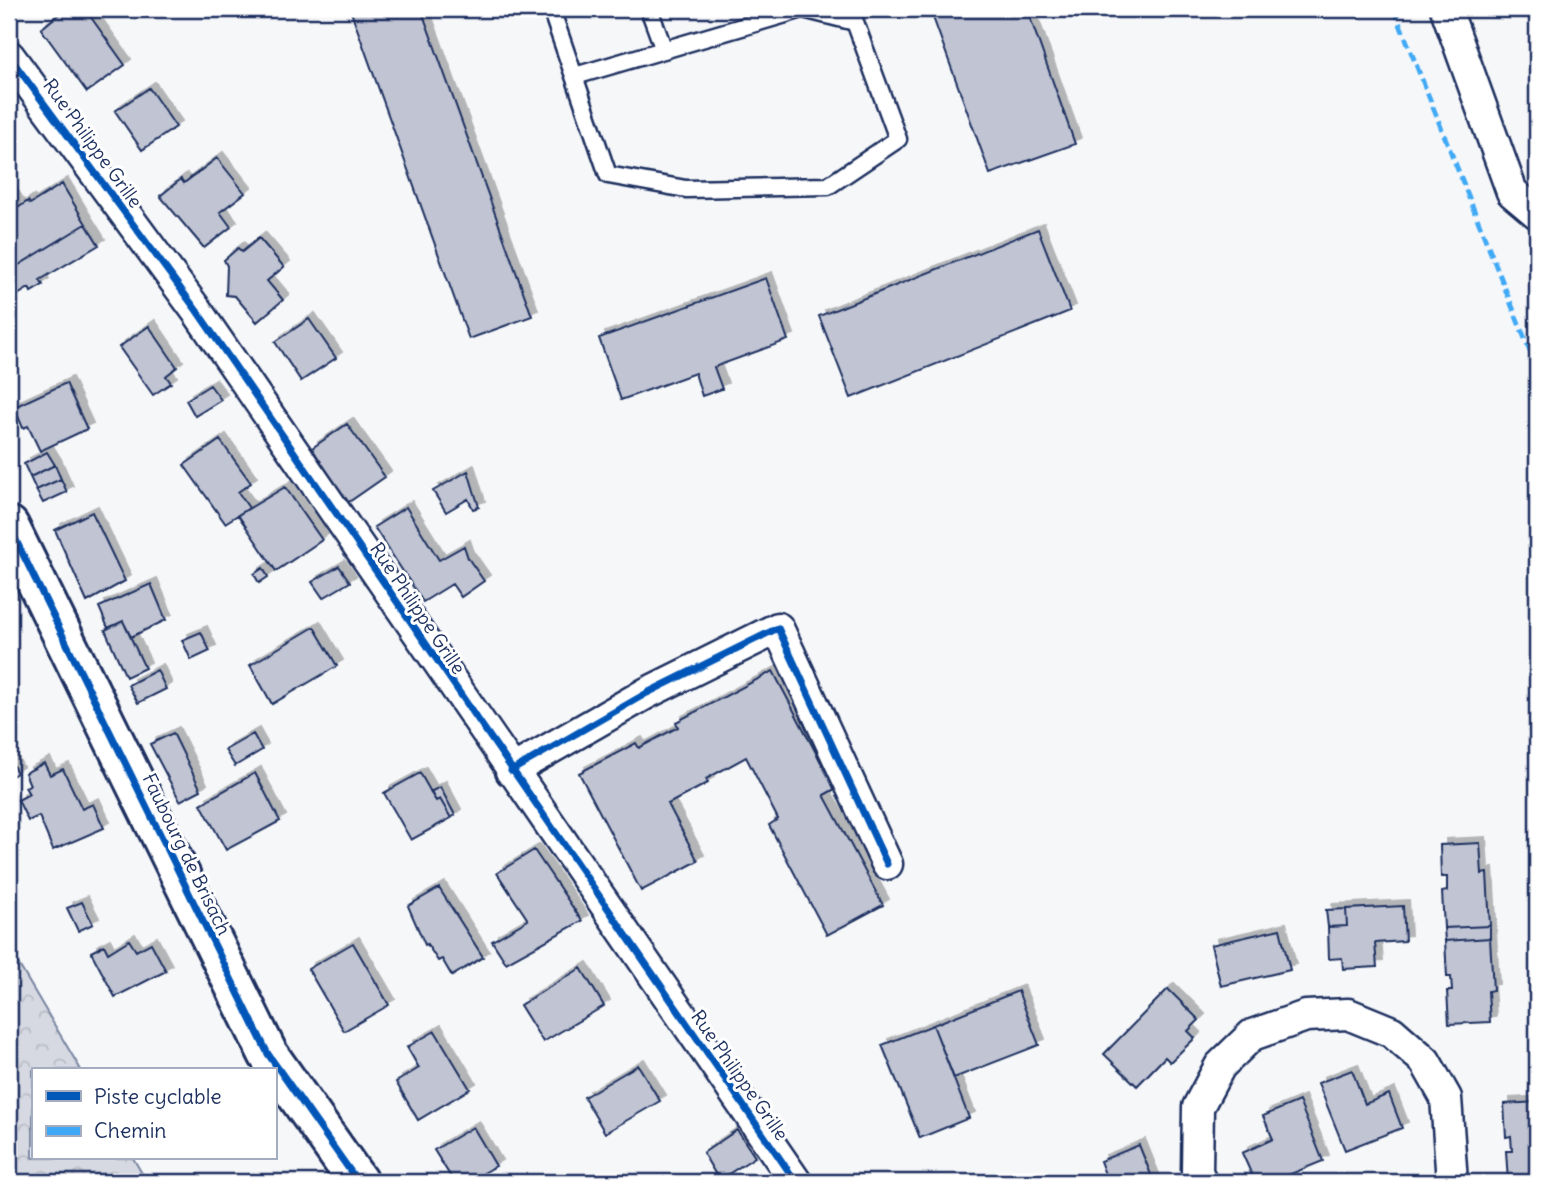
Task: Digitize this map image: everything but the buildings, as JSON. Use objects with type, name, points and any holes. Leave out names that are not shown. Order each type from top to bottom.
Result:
[{"type":"main road","name":"Faubourg de Brisach","points":[[9,526],[268,1054],[358,1182]]},
{"type":"street","points":[[1446,9],[1512,192],[1537,213]]},
{"type":"street","name":"Rue Philippe Grille","points":[[9,56],[197,311],[796,1182]]},
{"type":"street","points":[[511,771],[648,692],[778,628],[887,864]]},
{"type":"street","points":[[1201,1182],[1197,1171],[1198,1107],[1220,1066],[1252,1035],[1306,1016],[1348,1014],[1392,1032],[1424,1061],[1446,1098],[1452,1182]]},
{"type":"lane","points":[[551,9],[608,175],[686,189],[828,186],[898,139],[853,16],[803,9],[575,76]]},
{"type":"lane","points":[[649,9],[664,50]]},
{"type":"green space","points":[[9,948],[80,1068],[32,1068],[32,1160],[134,1160],[147,1182],[9,1182]]},
{"type":"marked path","points":[[1394,9],[1537,369]]},
{"type":"cycle path","points":[[9,56],[197,311],[796,1182]]},
{"type":"cycle path","points":[[9,526],[268,1054],[358,1182]]},
{"type":"cycle path","points":[[511,771],[647,693],[778,628],[887,864]]}]
